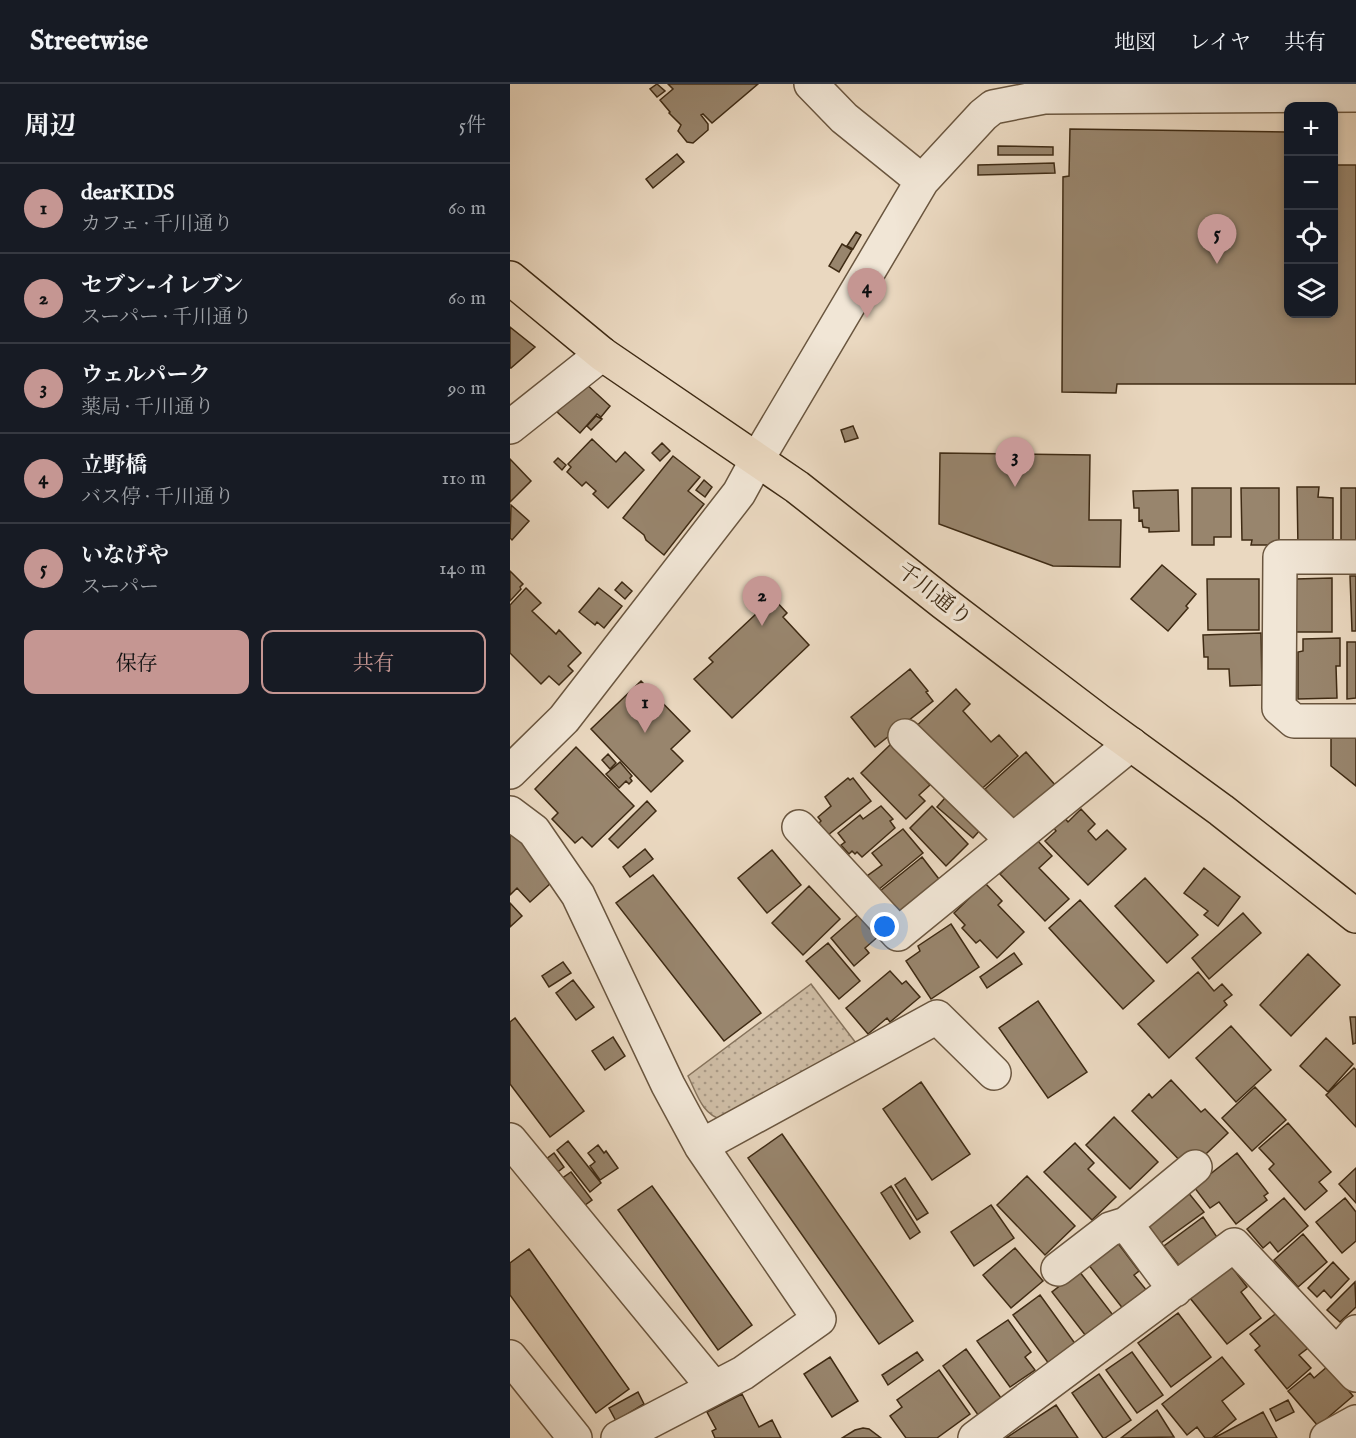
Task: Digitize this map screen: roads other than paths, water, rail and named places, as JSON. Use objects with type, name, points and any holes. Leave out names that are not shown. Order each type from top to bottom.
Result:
[{"type":"main road","name":"千川通り","points":[[514,287],[602,354],[758,458],[797,487],[971,624],[1221,810],[1356,916]]},
{"type":"street","points":[[811,84],[844,118],[922,181]]},
{"type":"street","points":[[510,772],[564,719],[739,493],[922,181],[983,115],[993,107],[1043,90],[1285,90],[1356,95]]},
{"type":"street","points":[[510,427],[602,354]]},
{"type":"street","points":[[1356,557],[1280,557],[1279,708],[1294,721],[1356,721]]},
{"type":"street","points":[[905,736],[1012,840]]},
{"type":"street","points":[[799,827],[898,934],[1131,744]]},
{"type":"street","points":[[510,813],[534,831],[578,895],[668,1085],[701,1146],[819,1318],[743,1373],[618,1438]]},
{"type":"street","points":[[701,1146],[937,1017],[994,1073]]},
{"type":"street","points":[[510,1140],[714,1388]]},
{"type":"street","points":[[1058,1269],[1110,1229],[1126,1224],[1195,1167]]},
{"type":"street","points":[[1126,1224],[1175,1290]]},
{"type":"street","points":[[975,1438],[1234,1245],[1350,1353]]},
{"type":"street","points":[[510,1357],[575,1438]]},
{"type":"street","points":[[1327,1438],[1356,1422]]},
{"type":"place","name":"いなげや","points":[[1217,264]]},
{"type":"place","name":"立野橋","points":[[867,318]]},
{"type":"place","name":"ウェルパーク","points":[[1015,487]]},
{"type":"place","name":"セブン-イレブン","points":[[762,626]]},
{"type":"place","name":"dearKIDS","points":[[645,733]]}]
